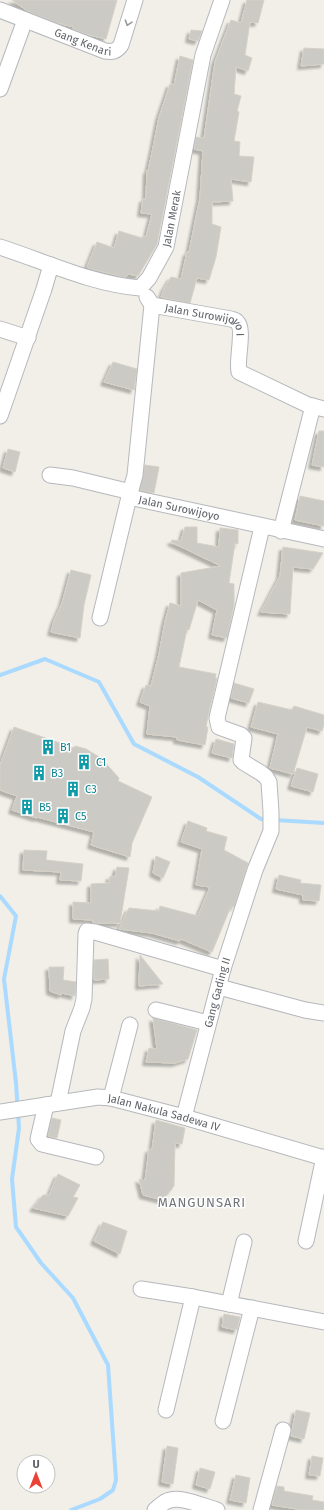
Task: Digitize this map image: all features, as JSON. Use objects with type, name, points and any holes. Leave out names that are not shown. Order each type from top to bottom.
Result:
[{"type":"street","name":"Gang Kenari","points":[[0,10],[105,51],[112,52],[118,50],[121,45],[135,0]]},
{"type":"street","name":"Jalan Merak","points":[[140,288],[149,278],[166,247],[203,55],[222,0]]},
{"type":"street","points":[[0,89],[25,20]]},
{"type":"street","points":[[0,247],[87,277],[128,287],[140,288]]},
{"type":"street","points":[[0,416],[28,338],[51,265]]},
{"type":"street","name":"Jalan Surowijoyo I","points":[[140,288],[152,305],[231,319],[237,322],[241,328],[238,367],[239,372],[319,407]]},
{"type":"street","name":"Jalan Surowijoyo","points":[[152,305],[135,475],[130,494],[262,527],[324,539]]},
{"type":"street","points":[[0,329],[28,338]]},
{"type":"street","points":[[280,531],[319,407]]},
{"type":"street","points":[[50,475],[69,477],[130,494],[100,618]]},
{"type":"street","name":"Gang Gading II","points":[[184,1116],[223,970],[254,870],[271,831],[270,787],[266,777],[243,762],[241,755],[244,738],[241,735],[220,727],[217,723],[262,527]]},
{"type":"street","points":[[96,1157],[42,1144],[38,1139],[46,1105],[82,1008],[84,999],[86,934],[88,931],[223,970]]},
{"type":"street","points":[[219,987],[305,1010],[324,1013]]},
{"type":"street","points":[[156,1010],[208,1023]]},
{"type":"street","points":[[111,1098],[130,1025]]},
{"type":"street","name":"Jalan Nakula Sadewa IV","points":[[0,1112],[98,1097],[111,1098],[184,1116],[324,1158]]},
{"type":"street","points":[[306,1241],[324,1158]]},
{"type":"street","points":[[229,1304],[244,1242]]},
{"type":"street","points":[[141,1289],[193,1297],[324,1322]]},
{"type":"street","points":[[166,1410],[193,1297]]},
{"type":"street","points":[[223,1421],[252,1308]]},
{"type":"street","points":[[261,1510],[283,1430]]},
{"type":"street","points":[[155,1510],[164,1502],[173,1499],[182,1499],[217,1510]]},
{"type":"building","points":[[12,0],[117,0],[106,39],[86,34],[73,29],[74,27],[57,23],[29,12]]},
{"type":"building","points":[[247,0],[264,0],[258,23],[250,22],[245,55],[252,58],[248,71],[236,67],[234,94],[241,96],[237,111],[239,112],[234,141],[240,142],[239,156],[254,157],[251,182],[231,179],[233,201],[212,202],[212,224],[221,227],[216,257],[209,280],[197,278],[190,303],[161,297],[171,277],[181,279],[187,252],[189,252],[200,198],[203,151],[194,149],[196,137],[204,138],[215,62],[231,20],[241,23]]},
{"type":"building","points":[[191,30],[202,31],[198,41],[189,39]]},
{"type":"building","points":[[304,48],[324,49],[324,64],[301,66]]},
{"type":"building","points":[[180,56],[193,60],[157,244],[138,276],[128,274],[124,277],[87,267],[97,242],[114,248],[119,231],[142,238],[143,236],[146,237],[152,214],[141,213],[143,199],[146,199],[147,170],[148,171],[159,117],[170,84],[174,85]]},
{"type":"building","points":[[113,362],[137,369],[134,390],[104,382]]},
{"type":"building","points":[[319,431],[324,431],[324,467],[312,465]]},
{"type":"building","points":[[8,449],[20,452],[15,472],[3,468]]},
{"type":"building","points":[[145,465],[159,467],[154,493],[140,490]]},
{"type":"building","points":[[300,496],[324,501],[324,526],[295,520]]},
{"type":"building","points":[[185,527],[197,527],[197,543],[219,547],[220,528],[238,530],[238,544],[235,543],[229,583],[234,584],[234,605],[227,638],[212,635],[217,610],[198,600],[189,630],[187,629],[179,667],[216,674],[215,678],[217,678],[206,727],[208,727],[205,745],[177,740],[177,737],[147,734],[150,706],[140,702],[146,685],[151,686],[170,603],[181,606],[181,573],[221,566],[171,542],[172,540],[181,541]]},
{"type":"building","points":[[283,547],[323,553],[313,569],[293,567],[290,614],[261,612],[280,576]]},
{"type":"building","points":[[71,570],[91,575],[84,605],[80,638],[51,632],[62,603]]},
{"type":"building","points":[[234,683],[254,689],[249,703],[231,698]]},
{"type":"building","points":[[258,702],[292,710],[294,706],[324,715],[322,731],[307,727],[293,774],[270,768],[278,734],[251,727]]},
{"type":"building","points":[[14,727],[74,748],[75,746],[86,749],[101,758],[119,778],[118,781],[152,797],[132,843],[130,857],[91,845],[94,832],[37,818],[12,810],[17,796],[0,790],[0,765]]},
{"type":"building","points":[[216,739],[234,744],[232,758],[212,753]]},
{"type":"building","points":[[297,768],[318,774],[313,792],[291,786]]},
{"type":"building","points":[[188,821],[207,828],[206,831],[227,837],[224,850],[248,863],[234,907],[231,906],[212,952],[181,939],[180,941],[152,933],[119,929],[129,908],[159,911],[160,906],[198,916],[210,887],[196,885],[202,849],[181,842]]},
{"type":"building","points":[[24,850],[47,851],[46,860],[83,864],[81,881],[60,880],[61,872],[23,870]]},
{"type":"building","points":[[156,856],[170,862],[163,878],[153,873]]},
{"type":"building","points":[[117,867],[129,868],[120,923],[93,923],[93,920],[73,919],[73,902],[91,903],[91,884],[109,883],[110,876],[115,877]]},
{"type":"building","points":[[279,875],[301,880],[300,883],[321,885],[319,901],[303,900],[303,895],[276,889]]},
{"type":"building","points":[[140,955],[163,984],[139,986]]},
{"type":"building","points":[[108,959],[109,979],[94,980],[94,960]]},
{"type":"building","points":[[49,967],[64,967],[63,980],[76,982],[75,996],[62,993],[61,995],[50,991]]},
{"type":"building","points":[[153,1018],[197,1030],[188,1059],[175,1063],[146,1062],[149,1048],[157,1049]]},
{"type":"building","points":[[52,1118],[61,1120],[57,1138],[48,1136]]},
{"type":"building","points":[[156,1120],[185,1128],[182,1144],[175,1143],[174,1186],[163,1200],[143,1195],[139,1179],[145,1181],[149,1149],[152,1150]]},
{"type":"building","points":[[58,1174],[80,1185],[73,1197],[78,1198],[68,1216],[33,1208],[43,1195],[49,1195]]},
{"type":"building","points":[[103,1222],[127,1231],[120,1254],[94,1241]]},
{"type":"building","points":[[224,1314],[240,1317],[237,1330],[222,1327]]},
{"type":"building","points":[[296,1410],[310,1413],[304,1439],[291,1436]]},
{"type":"building","points":[[167,1446],[178,1448],[173,1484],[162,1482]]},
{"type":"building","points":[[312,1456],[323,1458],[320,1476],[309,1475]]},
{"type":"building","points":[[200,1468],[215,1472],[210,1489],[196,1485]]},
{"type":"building","points":[[236,1475],[250,1478],[246,1503],[230,1500]]},
{"type":"building","points":[[277,1486],[284,1487],[284,1491],[313,1496],[312,1500],[324,1502],[324,1510],[303,1510],[272,1505]]},
{"type":"waterway","points":[[0,675],[45,659],[99,682],[134,744],[198,777],[261,819],[268,820]]},
{"type":"waterway","points":[[275,820],[324,823]]},
{"type":"waterway","points":[[0,896],[16,916],[4,979],[16,1083],[19,1128],[12,1179],[16,1227],[41,1263],[73,1298],[108,1365],[116,1480],[113,1490],[100,1499],[71,1510]]},
{"type":"place","name":"B1","points":[[48,747]]},
{"type":"place","name":"C1","points":[[84,762]]},
{"type":"place","name":"B3","points":[[39,773]]},
{"type":"place","name":"C3","points":[[73,789]]},
{"type":"place","name":"B5","points":[[27,807]]},
{"type":"place","name":"C5","points":[[63,816]]},
{"type":"district","name":"MANGUNSARI","points":[[202,1202]]}]
